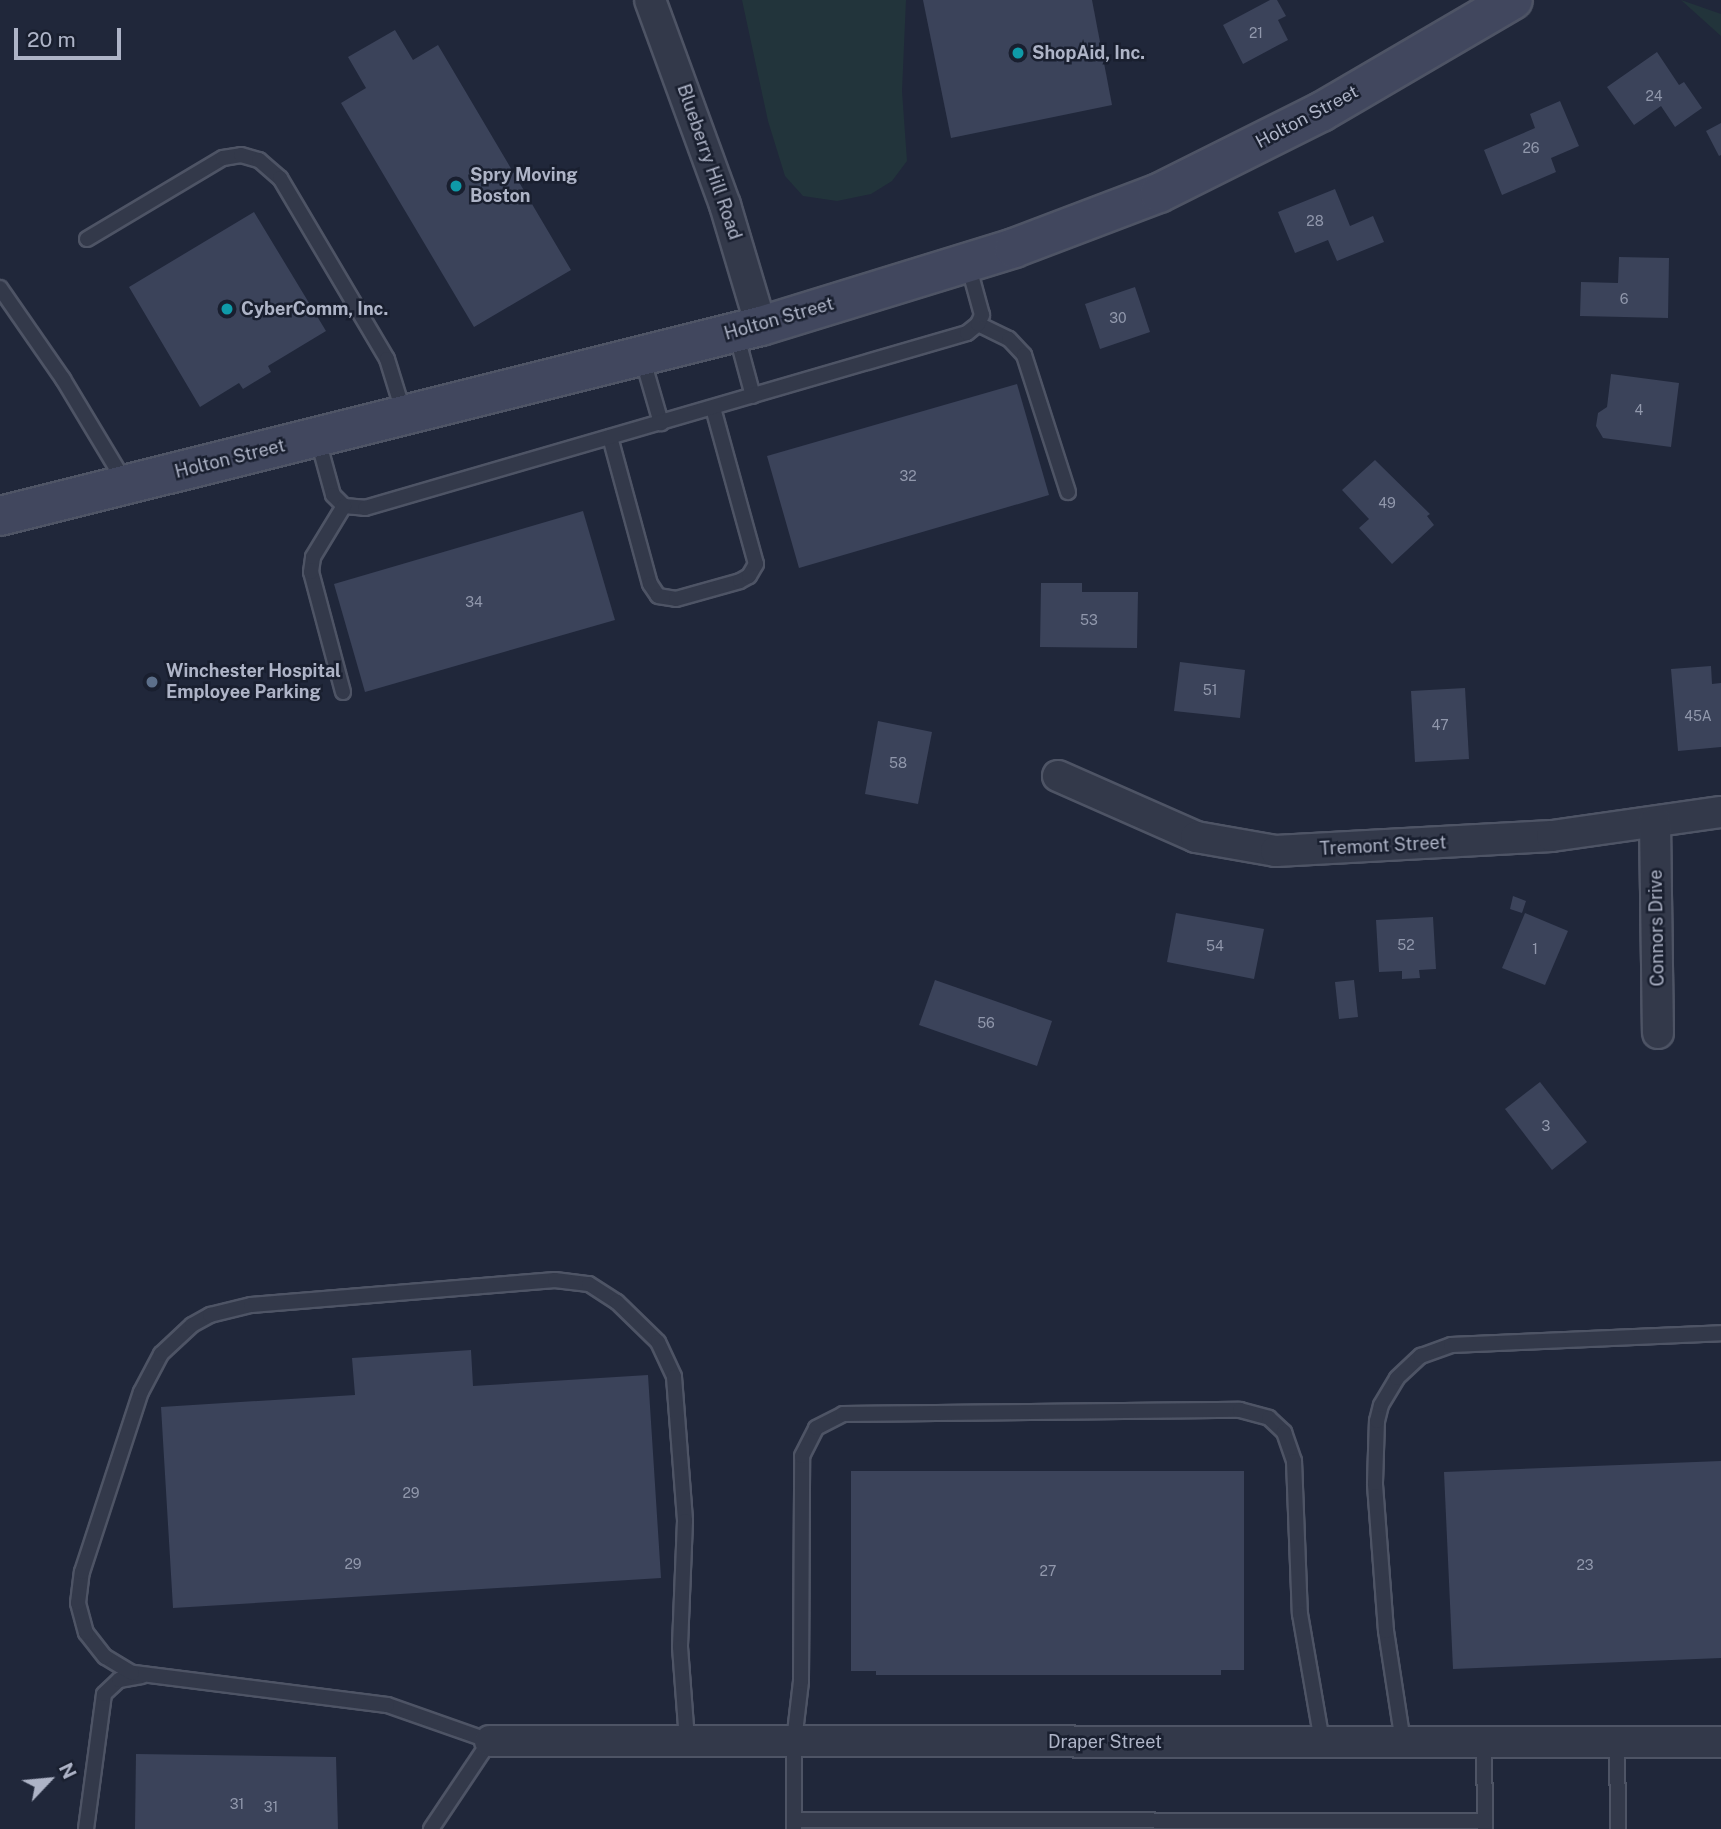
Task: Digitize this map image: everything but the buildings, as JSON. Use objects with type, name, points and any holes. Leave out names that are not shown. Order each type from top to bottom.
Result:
[{"type":"street","name":"Blueberry Hill Road","points":[[650,0],[725,205],[748,329]]},
{"type":"street","name":"Holton Street","points":[[0,516],[748,329],[968,263],[1063,231],[1159,194],[1321,112],[1513,0]]},
{"type":"street","name":"Tremont Street","points":[[1058,776],[1196,837],[1276,851],[1552,836],[1721,812]]},
{"type":"street","name":"Connors Drive","points":[[1655,822],[1658,1033]]},
{"type":"street","name":"Draper Street","points":[[490,1741],[1721,1742]]},
{"type":"lane","points":[[86,239],[223,158],[241,155],[259,160],[280,178],[387,359],[405,415]]},
{"type":"lane","points":[[318,438],[333,495],[344,506],[365,508],[967,332],[978,324],[981,306],[968,263]]},
{"type":"lane","points":[[0,288],[63,379],[127,485]]},
{"type":"lane","points":[[978,324],[1009,339],[1024,355],[1068,492]]},
{"type":"lane","points":[[748,329],[753,396]]},
{"type":"lane","points":[[642,355],[661,423]]},
{"type":"lane","points":[[610,437],[655,593],[672,600],[715,588],[749,576],[756,559],[713,408]]},
{"type":"lane","points":[[343,692],[311,572],[313,557],[344,506]]},
{"type":"lane","points":[[431,1829],[490,1741],[387,1705],[147,1676],[118,1666],[95,1646],[81,1618],[79,1587],[141,1392],[155,1363],[175,1338],[210,1315],[251,1305],[567,1279],[589,1284],[617,1302],[658,1342],[674,1377],[685,1521],[680,1647],[687,1741]]},
{"type":"lane","points":[[1403,1742],[1386,1631],[1375,1483],[1377,1421],[1381,1405],[1397,1378],[1421,1356],[1451,1345],[1721,1333]]},
{"type":"lane","points":[[1322,1742],[1300,1614],[1292,1450],[1277,1424],[1260,1413],[1240,1410],[853,1413],[824,1422],[809,1436],[802,1456],[801,1681],[794,1741],[794,1825],[1485,1825],[1484,1742]]},
{"type":"lane","points":[[86,1829],[104,1694],[119,1680],[147,1676]]},
{"type":"lane","points":[[1617,1742],[1618,1829]]},
{"type":"shaded area","points":[[742,0],[906,0],[902,91],[907,161],[892,181],[871,194],[837,201],[803,196],[785,176],[768,121]]},
{"type":"shaded area","points":[[1681,0],[1721,14],[1721,36]]},
{"type":"place","name":"ShopAid, Inc.","points":[[1018,53]]},
{"type":"place","name":"Spry Moving Boston","points":[[456,186]]},
{"type":"place","name":"CyberComm, Inc.","points":[[227,309]]},
{"type":"place","name":"Winchester Hospital Employee Parking","points":[[152,682]]}]
